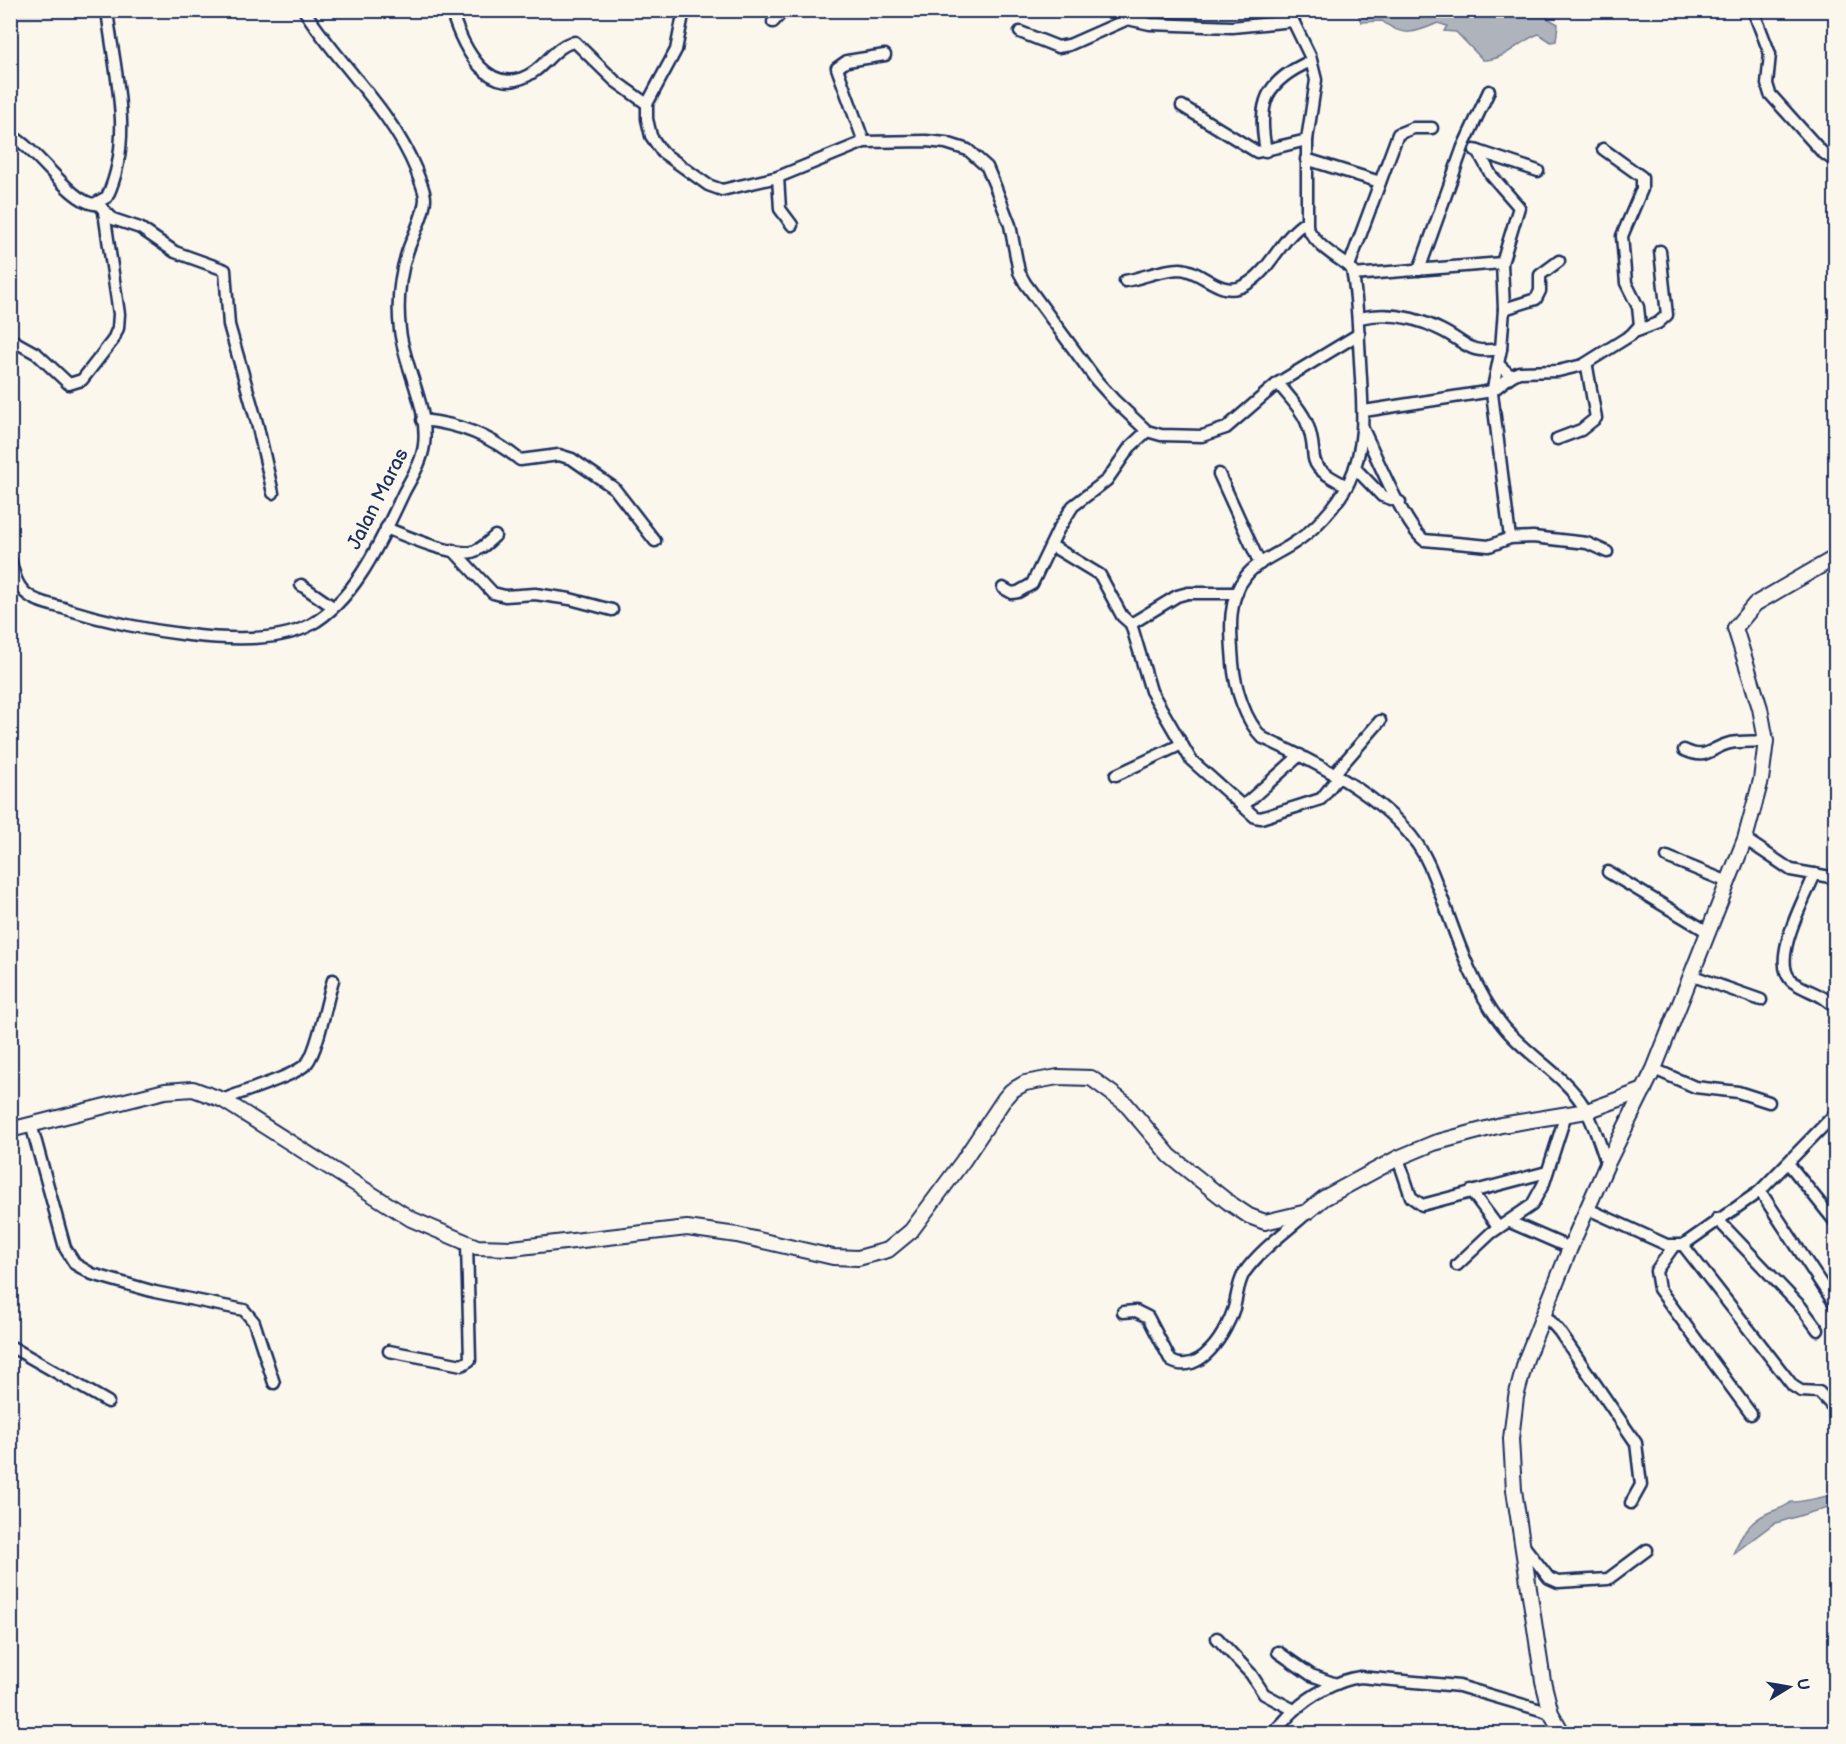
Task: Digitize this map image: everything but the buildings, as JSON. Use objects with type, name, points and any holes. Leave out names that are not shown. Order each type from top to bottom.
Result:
[{"type":"street","points":[[10,339],[37,354],[69,384],[82,380],[113,340],[118,328],[119,314],[100,208],[111,189],[119,162],[122,137],[107,10]]},
{"type":"street","name":"Jalan Maras","points":[[10,559],[16,580],[22,590],[36,600],[119,624],[204,636],[279,634],[309,626],[333,607],[356,580],[386,528],[420,461],[425,434],[400,332],[398,291],[406,256],[424,204],[424,191],[394,126],[304,10]]},
{"type":"street","points":[[451,10],[469,53],[489,75],[509,79],[525,76],[564,46],[576,42],[615,81],[647,104]]},
{"type":"street","points":[[684,10],[676,50],[647,104],[647,119],[651,136],[662,152],[714,189],[724,190],[778,177],[864,142],[895,140],[946,143],[968,150],[987,167],[1010,225],[1019,272],[1025,283],[1097,381],[1147,431],[1175,436],[1202,436],[1226,428],[1278,383],[1359,334]]},
{"type":"street","points":[[773,22],[784,10]]},
{"type":"street","points":[[1753,10],[1770,54],[1767,84],[1770,94],[1822,152],[1836,162]]},
{"type":"street","points":[[1020,32],[1058,47],[1069,45],[1130,15],[1150,24],[1232,27],[1293,16],[1316,80],[1306,140],[1306,222],[1311,236],[1351,270],[1419,270],[1502,263]]},
{"type":"street","points":[[864,142],[837,68],[847,62],[885,55]]},
{"type":"street","points":[[1266,151],[1261,119],[1265,103],[1279,78],[1311,62]]},
{"type":"street","points":[[1419,270],[1463,147],[1489,91]]},
{"type":"street","points":[[1182,106],[1257,152],[1306,140]]},
{"type":"street","points":[[1432,128],[1401,131],[1380,182],[1351,270],[1359,318],[1364,411],[1363,429],[1354,468],[1347,486],[1318,522],[1294,543],[1246,575],[1237,592],[1230,634],[1233,671],[1242,703],[1255,730],[1263,738],[1337,775],[1408,832],[1428,863],[1453,933],[1482,996],[1501,1024],[1576,1095],[1587,1111],[1607,1164]]},
{"type":"street","points":[[10,135],[39,156],[80,197],[100,208],[113,219],[140,228],[175,252],[225,270],[229,325],[257,423],[273,493]]},
{"type":"street","points":[[1463,147],[1538,171]]},
{"type":"street","points":[[1603,149],[1642,177],[1642,189],[1622,236],[1626,283],[1641,319],[1636,331]]},
{"type":"street","points":[[1478,151],[1491,175],[1518,204],[1502,263],[1504,309],[1501,349],[1492,392],[1510,538]]},
{"type":"street","points":[[1306,159],[1380,182]]},
{"type":"street","points":[[778,177],[780,209],[792,225]]},
{"type":"street","points":[[1125,281],[1180,269],[1224,289],[1237,289],[1254,278],[1291,232],[1306,222]]},
{"type":"street","points":[[1364,411],[1492,392],[1519,372],[1558,371],[1583,365],[1636,331],[1658,323],[1667,315],[1660,251]]},
{"type":"street","points":[[1504,309],[1536,299],[1540,291],[1540,275],[1559,261]]},
{"type":"street","points":[[1359,318],[1388,314],[1437,328],[1475,351],[1501,349]]},
{"type":"street","points":[[1499,365],[1511,376]]},
{"type":"street","points":[[1557,439],[1581,430],[1596,418],[1588,370],[1583,365]]},
{"type":"street","points":[[1278,383],[1307,422],[1314,461],[1319,471],[1347,486]]},
{"type":"street","points":[[422,420],[448,422],[474,431],[491,438],[520,460],[566,456],[614,488],[655,541]]},
{"type":"street","points":[[1363,429],[1417,535],[1430,543],[1489,546],[1510,538],[1533,537],[1587,543],[1607,552]]},
{"type":"street","points":[[1003,588],[1012,593],[1032,584],[1058,530],[1073,507],[1082,497],[1107,480],[1130,447],[1147,431]]},
{"type":"street","points":[[1354,468],[1382,496],[1400,502]]},
{"type":"street","points":[[1219,474],[1260,564]]},
{"type":"street","points":[[386,528],[453,550],[474,552],[495,536]]},
{"type":"street","points":[[1052,546],[1100,575],[1122,616],[1131,624],[1151,691],[1195,765],[1255,817],[1261,818],[1317,802],[1380,720]]},
{"type":"street","points":[[453,550],[493,593],[505,596],[536,594],[570,599],[612,610]]},
{"type":"street","points":[[1563,1734],[1551,1713],[1536,1643],[1512,1465],[1513,1421],[1527,1359],[1570,1248],[1607,1164],[1654,1069],[1745,839],[1761,780],[1766,741],[1760,708],[1736,628],[1755,604],[1836,557]]},
{"type":"street","points":[[301,585],[333,607]]},
{"type":"street","points":[[1131,624],[1177,596],[1188,593],[1237,592]]},
{"type":"street","points":[[1684,750],[1697,756],[1728,744],[1766,741]]},
{"type":"street","points":[[1116,775],[1182,744]]},
{"type":"street","points":[[1243,806],[1300,755]]},
{"type":"street","points":[[1745,839],[1791,870],[1836,878]]},
{"type":"street","points":[[1666,857],[1728,882]]},
{"type":"street","points":[[1608,872],[1708,932]]},
{"type":"street","points":[[1815,874],[1792,922],[1785,967],[1788,977],[1794,982],[1824,997],[1836,1009]]},
{"type":"street","points":[[1692,976],[1761,1000]]},
{"type":"street","points":[[223,1100],[252,1087],[286,1077],[307,1063],[318,1039],[333,980]]},
{"type":"street","points":[[1654,1069],[1695,1087],[1738,1092],[1769,1102]]},
{"type":"street","points":[[10,1130],[180,1089],[203,1091],[223,1100],[405,1215],[467,1244],[495,1249],[512,1248],[687,1228],[737,1235],[833,1257],[875,1256],[897,1244],[911,1231],[1011,1091],[1025,1083],[1076,1076],[1091,1078],[1106,1087],[1125,1103],[1170,1156],[1249,1216],[1265,1222],[1284,1220],[1307,1212]]},
{"type":"street","points":[[1123,1312],[1136,1311],[1148,1317],[1171,1362],[1182,1365],[1197,1361],[1211,1350],[1226,1326],[1244,1274],[1324,1198],[1398,1158],[1434,1143],[1501,1125],[1587,1111],[1644,1090]]},
{"type":"street","points":[[1750,1414],[1659,1289],[1656,1271],[1678,1246],[1760,1191],[1836,1113]]},
{"type":"street","points":[[1457,1265],[1498,1227],[1510,1222],[1532,1205],[1547,1172],[1566,1114]]},
{"type":"street","points":[[30,1124],[65,1248],[75,1264],[93,1274],[155,1292],[244,1311],[254,1322],[273,1383]]},
{"type":"street","points":[[1398,1158],[1411,1197],[1418,1204],[1547,1172]]},
{"type":"street","points":[[1788,1163],[1836,1222]]},
{"type":"street","points":[[1471,1191],[1498,1227]]},
{"type":"street","points":[[1760,1191],[1836,1306]]},
{"type":"street","points":[[1588,1209],[1678,1246],[1793,1386],[1801,1391],[1816,1390],[1836,1410]]},
{"type":"street","points":[[1717,1218],[1801,1307],[1818,1330]]},
{"type":"street","points":[[1510,1222],[1570,1248]]},
{"type":"street","points":[[389,1351],[462,1365],[470,1360],[467,1244]]},
{"type":"street","points":[[1544,1314],[1559,1331],[1636,1443],[1641,1485],[1631,1503]]},
{"type":"street","points":[[10,1346],[108,1402]]},
{"type":"street","points":[[1524,1546],[1550,1578],[1558,1582],[1608,1580],[1647,1550]]},
{"type":"street","points":[[1217,1638],[1251,1674],[1264,1695],[1294,1710]]},
{"type":"street","points":[[1278,1652],[1311,1675],[1336,1684]]},
{"type":"street","points":[[1270,1734],[1281,1727],[1294,1710],[1336,1684],[1349,1679],[1369,1677],[1459,1686],[1551,1713]]},
{"type":"shaded area","points":[[10,11],[101,11],[100,19],[11,20]]},
{"type":"shaded area","points":[[1357,11],[1546,11],[1547,18],[1558,24],[1556,41],[1551,42],[1539,34],[1506,54],[1483,60],[1456,32],[1444,31],[1447,26],[1438,23],[1416,31],[1403,32],[1382,21],[1361,22]]},
{"type":"shaded area","points":[[1835,1494],[1835,1505],[1773,1524],[1733,1554],[1747,1529],[1756,1520],[1791,1502]]}]
